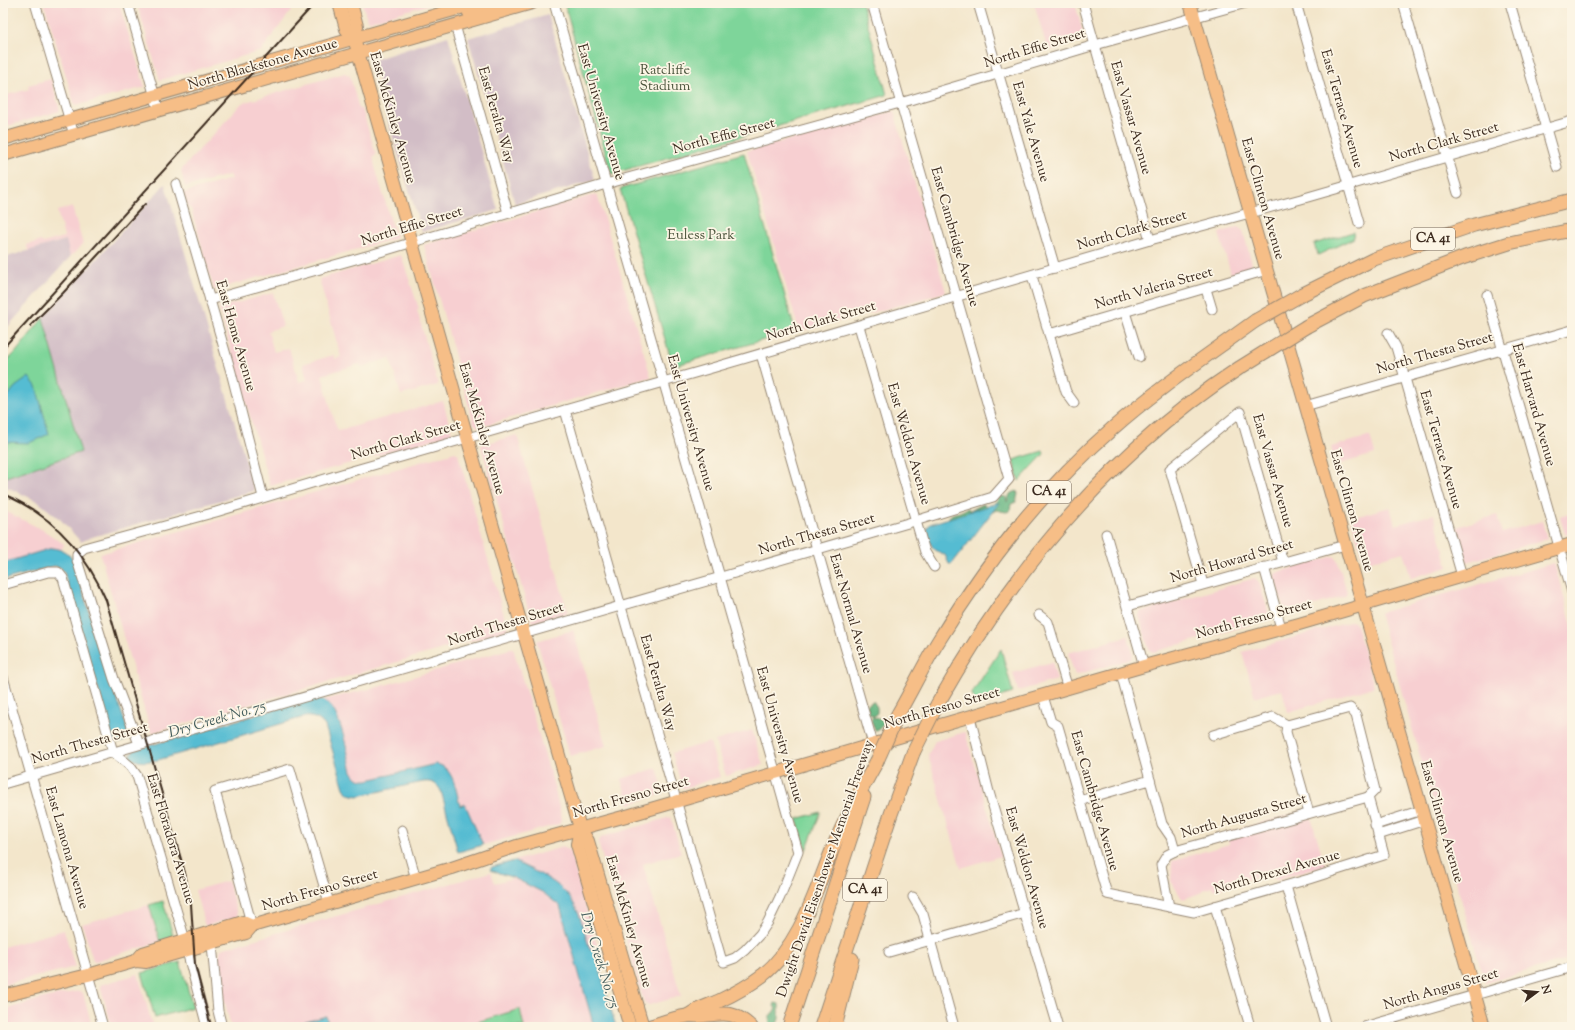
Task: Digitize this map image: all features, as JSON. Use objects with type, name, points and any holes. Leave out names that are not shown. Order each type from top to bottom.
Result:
[{"type":"highway","name":"Dwight David Eisenhower Memorial Freeway","points":[[789,1027],[877,761],[898,714],[939,640],[970,593],[1009,539],[1061,478],[1113,428],[1159,390],[1255,321],[1300,295],[1374,259],[1474,225],[1572,200]]},
{"type":"highway","name":"CA 41","points":[[821,1027],[891,814],[913,753],[937,705],[972,647],[1022,573],[1090,493],[1126,456],[1164,424],[1240,367],[1307,326],[1364,296],[1465,257],[1509,243],[1572,230]]},
{"type":"highway","points":[[689,1015],[696,1009],[720,1001],[751,984],[764,974],[782,954],[802,922],[854,802],[877,761]]},
{"type":"highway","points":[[835,1027],[891,814]]},
{"type":"highway","points":[[648,1027],[689,1015],[699,1016],[717,1013],[732,1014],[740,1018],[751,1027]]},
{"type":"main road","name":"East McKinley Avenue","points":[[339,3],[346,29],[354,38],[467,438],[580,828],[588,841],[643,1027]]},
{"type":"main road","name":"East McKinley Avenue","points":[[351,3],[357,26],[354,38]]},
{"type":"main road","name":"North Blackstone Avenue","points":[[3,139],[478,3]]},
{"type":"main road","points":[[454,25],[456,19],[460,16],[496,3]]},
{"type":"main road","points":[[477,19],[509,3]]},
{"type":"main road","name":"North Blackstone Avenue","points":[[3,155],[532,3]]},
{"type":"main road","name":"East Clinton Avenue","points":[[1190,3],[1484,1027]]},
{"type":"main road","name":"North Fresno Street","points":[[3,996],[88,975],[136,961],[146,962],[186,946],[212,944],[246,933],[248,924],[416,879],[517,846],[1572,544]]},
{"type":"main road","name":"East McKinley Avenue","points":[[580,828],[577,844],[630,1027]]},
{"type":"main road","points":[[186,946],[193,941],[248,924]]},
{"type":"street","points":[[35,3],[74,135]]},
{"type":"street","points":[[128,3],[159,111]]},
{"type":"street","name":"East University Avenue","points":[[554,3],[798,852],[780,897],[768,922],[760,934],[735,958],[724,962]]},
{"type":"street","name":"East Cambridge Avenue","points":[[872,3],[1008,479]]},
{"type":"street","name":"East Yale Avenue","points":[[978,3],[1055,268]]},
{"type":"street","name":"East Vassar Avenue","points":[[1083,3],[1150,240]]},
{"type":"street","name":"North Effie Street","points":[[210,300],[606,184],[900,103],[1095,45],[1246,3]]},
{"type":"street","name":"East Terrace Avenue","points":[[1296,3],[1359,223]]},
{"type":"street","points":[[1403,3],[1458,193]]},
{"type":"street","points":[[1510,3],[1557,167]]},
{"type":"street","name":"East Peralta Way","points":[[454,25],[508,213]]},
{"type":"street","name":"North Clark Street","points":[[132,746],[114,679],[76,557],[78,552],[89,546],[216,512],[663,381],[1032,276],[1150,240],[1348,186],[1572,121]]},
{"type":"street","name":"East Home Avenue","points":[[176,184],[231,372],[264,497]]},
{"type":"street","name":"North Valeria Street","points":[[1049,334],[1267,270]]},
{"type":"street","points":[[1032,276],[1066,392],[1074,403]]},
{"type":"street","points":[[1206,289],[1212,309]]},
{"type":"street","name":"East Harvard Avenue","points":[[1487,295],[1572,592]]},
{"type":"street","points":[[1125,312],[1139,357]]},
{"type":"street","name":"East Weldon Avenue","points":[[859,326],[915,521],[925,552],[934,567]]},
{"type":"street","name":"North Thesta Street","points":[[1305,406],[1572,330]]},
{"type":"street","name":"East Terrace Avenue","points":[[1388,333],[1396,347],[1462,576]]},
{"type":"street","name":"East Normal Avenue","points":[[761,354],[873,744]]},
{"type":"street","name":"East Peralta Way","points":[[565,410],[721,958],[724,962]]},
{"type":"street","name":"East Vassar Avenue","points":[[1202,584],[1170,469],[1240,412],[1283,562]]},
{"type":"street","name":"North Thesta Street","points":[[3,784],[915,521],[993,497],[1008,479]]},
{"type":"street","points":[[1106,534],[1128,606],[1144,666]]},
{"type":"street","name":"North Howard Street","points":[[1128,606],[1345,545]]},
{"type":"street","points":[[1264,567],[1281,628]]},
{"type":"street","points":[[3,585],[48,572],[58,572],[63,578],[113,752]]},
{"type":"street","points":[[1039,615],[1048,622],[1068,688]]},
{"type":"street","name":"North Augusta Street","points":[[1120,674],[1162,824],[1171,837],[1175,851],[1368,797]]},
{"type":"street","name":"East Lamona Avenue","points":[[3,678],[103,1027]]},
{"type":"street","name":"East Cambridge Avenue","points":[[1043,696],[1051,722],[1058,726],[1107,894]]},
{"type":"street","points":[[1213,735],[1273,718],[1287,725],[1350,708],[1356,715],[1375,790],[1368,797],[1378,834],[1423,815]]},
{"type":"street","name":"East Weldon Avenue","points":[[970,717],[989,792],[1058,1027]]},
{"type":"street","points":[[1287,725],[1286,732],[1309,813]]},
{"type":"street","name":"East Floradora Avenue","points":[[113,752],[130,766],[137,776],[186,946],[207,1027]]},
{"type":"street","points":[[248,924],[215,791],[290,769],[329,903]]},
{"type":"street","points":[[1079,801],[1150,780]]},
{"type":"street","points":[[1375,825],[1423,815]]},
{"type":"street","points":[[402,830],[416,879]]},
{"type":"street","name":"North Drexel Avenue","points":[[1107,894],[1194,912],[1286,886],[1384,855],[1378,834]]},
{"type":"street","points":[[1170,907],[1161,865],[1167,855],[1175,851]]},
{"type":"street","points":[[1286,886],[1326,1027]]},
{"type":"street","points":[[913,897],[923,914],[954,1027]]},
{"type":"street","points":[[1216,906],[1249,1027]]},
{"type":"street","points":[[889,952],[1025,913]]},
{"type":"street","points":[[212,944],[218,1011],[222,1027]]},
{"type":"street","name":"North Angus Street","points":[[1364,1027],[1572,967]]},
{"type":"shaded area","points":[[44,3],[119,3],[145,87],[75,106]]},
{"type":"shaded area","points":[[297,3],[261,51],[160,80],[137,4]]},
{"type":"shaded area","points":[[362,3],[434,3],[370,21],[367,19]]},
{"type":"shaded area","points":[[1034,3],[1075,3],[1085,40],[1048,51]]},
{"type":"shaded area","points":[[548,15],[595,180],[515,204],[468,38]]},
{"type":"shaded area","points":[[448,36],[498,210],[422,232],[389,124],[373,60]]},
{"type":"shaded area","points":[[345,73],[350,76],[359,109],[362,109],[376,155],[373,156],[375,167],[396,238],[214,290],[191,208],[188,208],[183,193],[231,179],[229,175],[185,187],[181,170],[242,103]]},
{"type":"shaded area","points":[[51,79],[60,111],[3,127],[3,81],[7,95],[29,89],[28,85]]},
{"type":"shaded area","points":[[894,111],[946,292],[854,318],[799,331],[747,151]]},
{"type":"shaded area","points":[[165,184],[254,489],[253,491],[92,537],[81,542],[61,520],[37,501],[3,486],[3,478],[81,452],[43,318]]},
{"type":"shaded area","points":[[597,194],[651,377],[479,427],[474,424],[424,245]]},
{"type":"shaded area","points":[[72,207],[83,244],[70,257],[65,240],[28,251],[27,245],[41,241],[43,243],[64,237],[57,211]]},
{"type":"shaded area","points":[[1238,227],[1243,231],[1252,264],[1250,268],[1231,274],[1219,233]]},
{"type":"shaded area","points":[[66,240],[70,257],[3,332],[3,258]]},
{"type":"shaded area","points":[[401,255],[419,309],[417,310],[438,385],[401,395],[390,358],[361,367],[360,364],[322,375],[334,420],[338,431],[443,401],[452,434],[270,486],[219,308],[273,293],[283,326],[268,331],[274,352],[289,348],[299,382],[307,380],[303,364],[334,355],[335,359],[341,357],[319,279]]},
{"type":"shaded area","points":[[517,435],[568,613],[532,623],[481,445]]},
{"type":"shaded area","points":[[1370,436],[1375,454],[1336,465],[1331,447]]},
{"type":"shaded area","points":[[455,452],[458,454],[508,630],[151,733],[100,554]]},
{"type":"shaded area","points":[[1390,507],[1395,525],[1434,514],[1448,567],[1411,578],[1403,552],[1364,563],[1351,518]]},
{"type":"shaded area","points":[[3,510],[43,530],[64,544],[62,549],[52,548],[3,563]]},
{"type":"shaded area","points":[[1572,513],[1572,532],[1565,534],[1560,516]]},
{"type":"shaded area","points":[[1497,515],[1502,533],[1542,521],[1547,539],[1467,562],[1457,527]]},
{"type":"shaded area","points":[[1334,556],[1337,559],[1347,592],[1345,596],[1289,613],[1285,612],[1274,577],[1276,573]]},
{"type":"shaded area","points":[[1554,563],[1572,625],[1572,958],[1485,983],[1379,613]]},
{"type":"shaded area","points":[[1255,578],[1259,582],[1269,614],[1267,620],[1153,652],[1149,650],[1139,616],[1140,612]]},
{"type":"shaded area","points":[[1353,621],[1356,624],[1374,687],[1288,712],[1282,690],[1255,697],[1242,652]]},
{"type":"shaded area","points":[[573,630],[606,746],[570,756],[537,641]]},
{"type":"shaded area","points":[[1128,636],[1133,653],[1131,659],[1075,675],[1068,653]]},
{"type":"shaded area","points":[[513,648],[552,779],[562,819],[559,824],[483,845],[465,805],[461,806],[452,776],[428,765],[368,780],[359,780],[355,777],[335,714],[328,703],[323,700],[378,687]]},
{"type":"shaded area","points":[[1052,662],[1057,680],[1018,691],[1013,673]]},
{"type":"shaded area","points":[[752,730],[763,765],[726,776],[715,741]]},
{"type":"shaded area","points":[[965,732],[1001,856],[961,868],[928,755],[935,741]]},
{"type":"shaded area","points":[[710,742],[720,777],[684,788],[682,787],[672,753]]},
{"type":"shaded area","points":[[657,768],[664,792],[663,794],[629,804],[621,779]]},
{"type":"shaded area","points":[[1305,810],[1311,817],[1325,865],[1275,880],[1272,872],[1213,890],[1212,887],[1183,899],[1171,881],[1172,861],[1229,844],[1226,833]]},
{"type":"shaded area","points":[[671,817],[681,853],[643,864],[681,996],[649,1005],[644,1002],[598,842],[602,837]]},
{"type":"shaded area","points":[[563,847],[570,851],[598,948],[590,950],[576,908],[571,899],[514,861]]},
{"type":"shaded area","points":[[491,872],[495,883],[514,878],[542,892],[560,906],[594,1027],[231,1027],[216,966],[221,949]]},
{"type":"shaded area","points":[[228,881],[238,917],[205,926],[195,890]]},
{"type":"shaded area","points":[[149,905],[160,942],[95,961],[93,960],[82,924]]},
{"type":"shaded area","points":[[64,930],[75,967],[3,985],[3,947]]},
{"type":"shaded area","points":[[138,974],[153,1027],[112,1027],[100,985]]},
{"type":"shaded area","points":[[79,991],[83,993],[92,1027],[5,1027],[3,1020],[4,1010],[44,998]]},
{"type":"green space","name":"Ratcliffe Stadium","points":[[575,3],[862,3],[887,95],[611,174],[565,6]]},
{"type":"green space","name":"Euless Park","points":[[744,153],[795,331],[673,366],[620,189]]},
{"type":"green space","points":[[1353,232],[1354,238],[1318,255],[1314,244]]},
{"type":"green space","points":[[43,318],[81,452],[3,478],[3,365],[16,352]]},
{"type":"green space","points":[[1043,451],[1044,454],[1019,481],[1013,460]]},
{"type":"green space","points":[[1017,491],[1018,494],[1016,502],[1011,504],[1010,511],[1006,512],[996,510],[993,512],[990,510],[948,519],[952,514],[968,508],[970,511],[983,504],[988,507],[994,504],[1000,496],[1006,497],[1007,502],[1010,494]]},
{"type":"green space","points":[[1001,649],[1013,693],[975,704],[972,693]]},
{"type":"green space","points":[[873,701],[877,707],[877,713],[873,717],[882,720],[884,724],[878,730],[875,730],[871,720],[873,715],[869,714],[867,705]]},
{"type":"green space","points":[[821,812],[806,850],[797,819]]},
{"type":"green space","points":[[163,901],[174,939],[160,942],[149,905]]},
{"type":"green space","points":[[180,962],[193,1007],[155,1018],[142,973]]},
{"type":"green space","points":[[775,1003],[779,1004],[779,1018],[774,1026],[770,1027],[769,1017],[776,1009],[774,1006]]},
{"type":"green space","points":[[520,1009],[524,1027],[464,1026]]},
{"type":"water","points":[[29,377],[36,386],[49,434],[29,443],[3,442],[3,402],[15,387]]},
{"type":"water","points":[[1000,502],[952,564],[949,564],[945,555],[933,548],[927,529],[930,524]]},
{"type":"water","points":[[52,548],[64,551],[73,560],[111,682],[129,734],[127,740],[119,743],[113,740],[64,572],[60,567],[54,566],[3,580],[3,563]]},
{"type":"water","points":[[314,698],[328,703],[333,709],[343,735],[352,771],[358,778],[368,780],[436,764],[447,770],[453,780],[460,806],[465,804],[483,845],[458,852],[441,791],[434,783],[423,782],[358,796],[348,794],[344,788],[325,726],[319,720],[313,718],[304,717],[158,760],[144,762],[138,761],[131,758],[130,755],[134,750]]},
{"type":"water","points":[[514,861],[555,883],[571,899],[581,920],[590,950],[594,949],[616,1027],[594,1027],[560,906],[542,892],[514,878],[490,870],[492,867]]},
{"type":"water","points":[[326,1016],[329,1027],[300,1027],[299,1024]]},
{"type":"railway","points":[[3,348],[315,3]]},
{"type":"railway","points":[[30,326],[63,293],[145,204]]},
{"type":"railway","points":[[3,494],[37,513],[65,536],[88,566],[98,582],[106,600],[185,873],[191,904],[195,965],[211,1027]]},
{"type":"water label","name":"Dry Creek No. 75","points":[[217,720]]},
{"type":"water label","name":"Dry Creek No. 75","points":[[599,960]]}]
